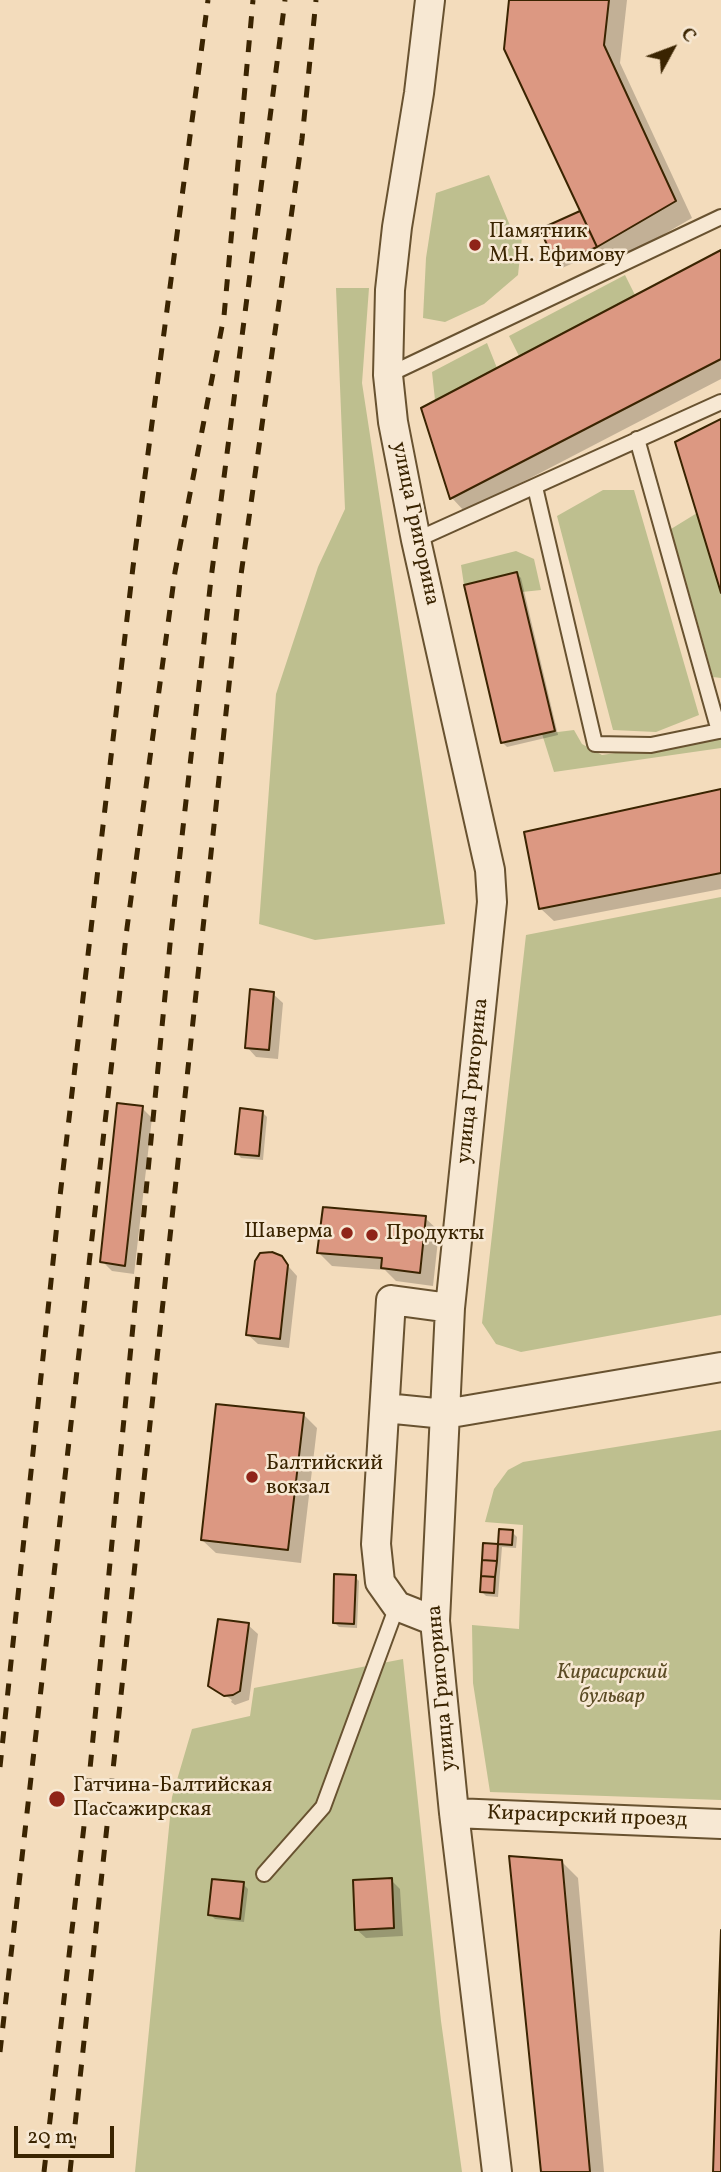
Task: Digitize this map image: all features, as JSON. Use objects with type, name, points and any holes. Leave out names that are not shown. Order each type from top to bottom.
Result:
[{"type":"street","name":"улица Григорина","points":[[430,0],[390,290],[388,375],[393,422],[416,540],[490,870],[492,902],[450,1308],[435,1621],[454,1813],[497,2172]]},
{"type":"street","points":[[435,1621],[397,1606],[380,1582],[376,1544],[391,1300],[450,1308]]},
{"type":"street","points":[[384,1408],[446,1414],[721,1367]]},
{"type":"street","name":"Кирасирский проезд","points":[[454,1813],[721,1824]]},
{"type":"lane","points":[[388,375],[721,217]]},
{"type":"lane","points":[[416,540],[721,402]]},
{"type":"lane","points":[[535,487],[595,744],[651,745],[720,730],[637,439]]},
{"type":"lane","points":[[264,1874],[323,1807],[397,1606]]},
{"type":"green space","points":[[489,175],[516,240],[522,237],[518,275],[484,304],[445,322],[423,318],[426,258],[436,193]]},
{"type":"green space","points":[[625,275],[635,295],[519,356],[509,336]]},
{"type":"green space","points":[[336,288],[369,288],[362,383],[445,924],[315,940],[259,924],[276,694],[318,567],[345,509]]},
{"type":"green space","points":[[487,343],[497,368],[435,400],[432,372]]},
{"type":"green space","points":[[603,490],[634,490],[699,715],[656,732],[613,730],[557,516]]},
{"type":"green space","points":[[697,513],[721,593],[721,678],[713,677],[671,529]]},
{"type":"green space","points":[[516,551],[534,559],[541,590],[522,592],[517,572],[464,585],[461,565]]},
{"type":"green space","points":[[574,730],[582,744],[602,755],[721,737],[721,748],[554,772],[542,734]]},
{"type":"green space","points":[[721,897],[721,1315],[521,1352],[496,1344],[482,1323],[526,935]]},
{"type":"green space","name":"Кирасирский бульвар","points":[[721,1430],[721,1800],[490,1792],[473,1683],[472,1625],[519,1629],[523,1525],[485,1522],[494,1489],[508,1470],[523,1462]]},
{"type":"green space","points":[[403,1659],[441,2021],[462,2172],[135,2172],[172,1797],[192,1729],[250,1716],[254,1688]]},
{"type":"building","points":[[509,0],[609,0],[604,45],[676,201],[597,247],[504,49]]},
{"type":"building","points":[[580,211],[597,247],[556,265],[540,229]]},
{"type":"building","points":[[721,250],[721,359],[450,499],[421,408]]},
{"type":"building","points":[[721,419],[721,593],[675,442]]},
{"type":"building","points":[[517,572],[555,731],[501,743],[464,585]]},
{"type":"building","points":[[721,789],[721,873],[539,909],[524,832]]},
{"type":"building","points":[[250,989],[274,992],[269,1050],[245,1048]]},
{"type":"building","points":[[117,1103],[143,1106],[125,1266],[100,1262]]},
{"type":"building","points":[[240,1108],[263,1111],[259,1156],[235,1154]]},
{"type":"building","name":"Продукты","points":[[323,1207],[426,1216],[420,1273],[381,1268],[382,1258],[317,1253]]},
{"type":"building","points":[[272,1252],[282,1256],[288,1265],[280,1339],[246,1335],[255,1261],[260,1253]]},
{"type":"building","name":"Балтийский вокзал","points":[[216,1404],[304,1413],[288,1550],[201,1540]]},
{"type":"building","points":[[499,1529],[513,1530],[512,1545],[498,1544]]},
{"type":"building","points":[[483,1543],[498,1544],[497,1561],[482,1560]]},
{"type":"building","points":[[482,1560],[497,1561],[495,1577],[481,1576]]},
{"type":"building","points":[[334,1574],[356,1575],[354,1624],[333,1623]]},
{"type":"building","points":[[481,1576],[495,1577],[494,1593],[480,1592]]},
{"type":"building","points":[[218,1619],[249,1623],[240,1691],[233,1695],[224,1696],[208,1686]]},
{"type":"building","points":[[509,1856],[562,1860],[590,2172],[541,2172]]},
{"type":"building","points":[[392,1878],[394,1928],[355,1930],[353,1880]]},
{"type":"building","points":[[212,1879],[244,1882],[240,1919],[208,1915]]},
{"type":"building","points":[[721,1930],[721,2172],[713,2172]]},
{"type":"railway","points":[[0,1767],[59,1205],[133,567],[208,0]]},
{"type":"railway","points":[[0,2052],[127,928],[175,572],[224,316],[253,0]]},
{"type":"railway","points":[[44,2172],[87,1800],[171,934],[211,579],[285,0]]},
{"type":"railway","points":[[70,2172],[240,582],[302,139],[316,0]]},
{"type":"place","name":"Памятник М.Н. Ефимову","points":[[475,245]]},
{"type":"place","name":"Шаверма","points":[[347,1233]]},
{"type":"place","name":"Продукты","points":[[372,1235]]},
{"type":"place","name":"Балтийский вокзал","points":[[252,1477]]},
{"type":"place","name":"Гатчина-Балтийская Пассажирская","points":[[57,1799]]}]
